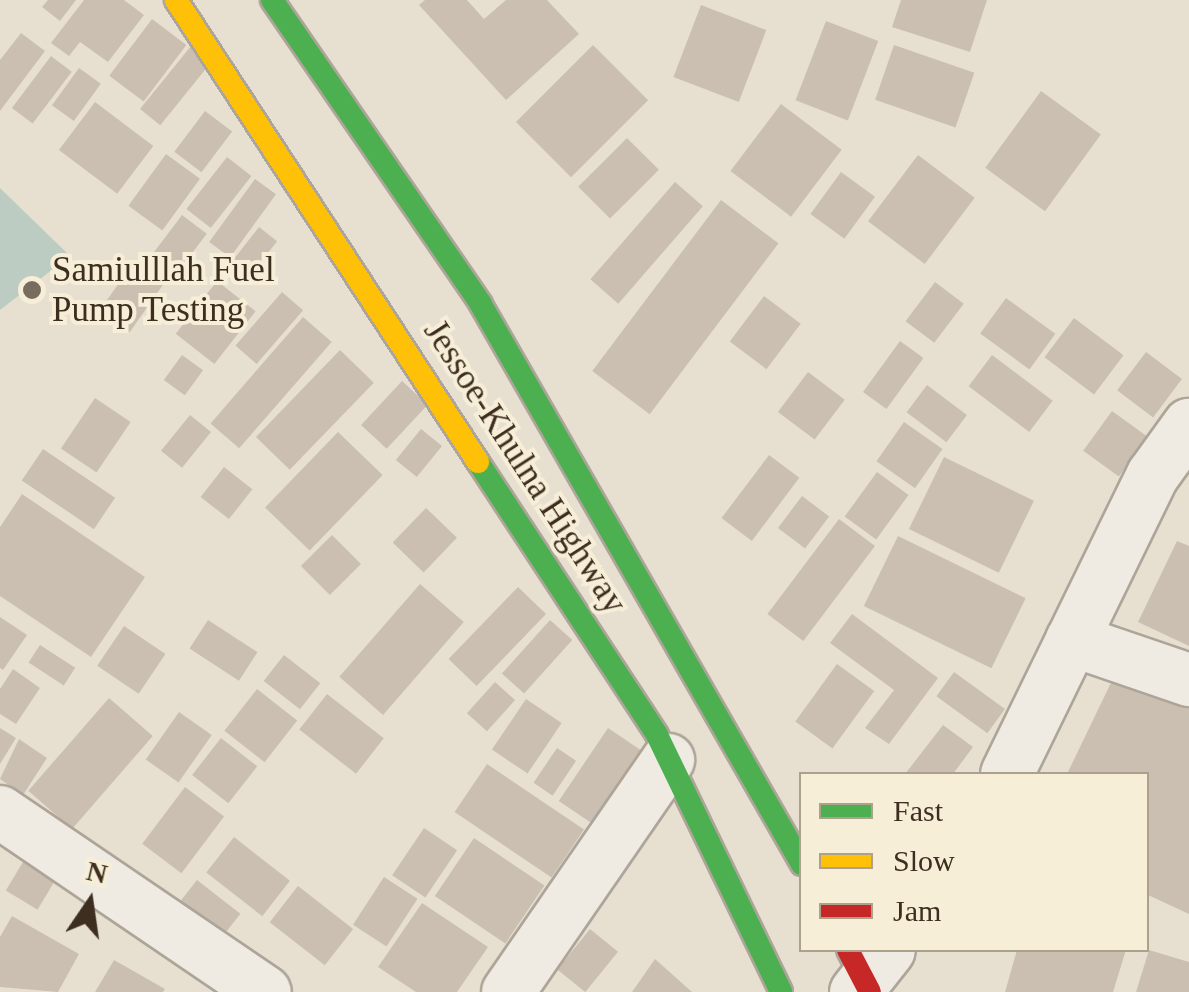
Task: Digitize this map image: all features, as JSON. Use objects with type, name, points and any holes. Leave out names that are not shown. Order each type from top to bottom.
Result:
[{"type":"highway","name":"Jessoe-Khulna Highway","points":[[176,0],[668,760],[782,992]]},
{"type":"highway","name":"Jessoe-Khulna Highway","points":[[272,0],[480,303],[799,859]]},
{"type":"street","points":[[1008,772],[1153,474],[1189,425]]},
{"type":"street","points":[[1072,640],[1189,680]]},
{"type":"street","points":[[508,992],[668,760]]},
{"type":"street","points":[[0,812],[265,992]]},
{"type":"shaded area","points":[[0,188],[70,256],[0,310]]},
{"type":"building","points":[[48,0],[76,0],[60,21],[42,7]]},
{"type":"building","points":[[84,0],[124,0],[144,15],[108,62],[80,42],[69,56],[51,43]]},
{"type":"building","points":[[425,0],[467,0],[484,19],[506,0],[547,0],[579,34],[506,100],[419,5]]},
{"type":"building","points":[[901,0],[987,0],[970,52],[892,27]]},
{"type":"building","points":[[701,5],[766,30],[739,102],[673,77]]},
{"type":"building","points":[[152,19],[186,45],[144,102],[109,76]]},
{"type":"building","points":[[826,21],[878,41],[848,120],[796,100]]},
{"type":"building","points":[[21,33],[45,51],[0,111],[0,60]]},
{"type":"building","points":[[593,45],[648,100],[571,177],[516,122]]},
{"type":"building","points":[[894,45],[974,73],[955,128],[875,100]]},
{"type":"building","points":[[191,46],[211,62],[160,125],[140,109]]},
{"type":"building","points":[[51,56],[72,72],[33,124],[12,108]]},
{"type":"building","points":[[79,68],[101,84],[74,121],[52,105]]},
{"type":"building","points":[[1041,91],[1101,134],[1045,211],[985,168]]},
{"type":"building","points":[[95,102],[153,146],[117,194],[59,150]]},
{"type":"building","points":[[781,104],[842,150],[791,217],[730,171]]},
{"type":"building","points":[[205,111],[232,131],[201,172],[174,152]]},
{"type":"building","points":[[627,138],[659,170],[610,219],[578,187]]},
{"type":"building","points":[[166,154],[200,179],[162,230],[128,206]]},
{"type":"building","points":[[918,155],[975,198],[925,264],[868,221]]},
{"type":"building","points":[[227,157],[251,176],[211,228],[186,209]]},
{"type":"building","points":[[841,172],[875,197],[844,239],[810,214]]},
{"type":"building","points":[[255,179],[276,194],[230,257],[209,242]]},
{"type":"building","points":[[675,182],[703,206],[618,304],[590,279]]},
{"type":"building","points":[[721,200],[779,243],[650,414],[592,371]]},
{"type":"building","points":[[182,215],[207,234],[171,281],[146,262]]},
{"type":"building","points":[[259,227],[277,241],[243,285],[225,271]]},
{"type":"building","points":[[133,263],[163,284],[129,333],[99,311]]},
{"type":"building","points":[[217,281],[256,311],[214,364],[176,334]]},
{"type":"building","points":[[935,282],[964,304],[934,343],[906,321]]},
{"type":"building","points":[[282,292],[303,310],[257,364],[235,346]]},
{"type":"building","points":[[764,296],[801,324],[766,369],[730,342]]},
{"type":"building","points":[[1006,298],[1055,334],[1029,369],[980,334]]},
{"type":"building","points":[[303,317],[332,342],[239,448],[210,423]]},
{"type":"building","points":[[1074,318],[1124,355],[1094,394],[1045,357]]},
{"type":"building","points":[[900,341],[923,358],[886,409],[863,392]]},
{"type":"building","points":[[340,350],[374,383],[290,470],[256,437]]},
{"type":"building","points":[[1146,352],[1182,379],[1153,417],[1117,390]]},
{"type":"building","points":[[182,355],[203,370],[185,395],[164,380]]},
{"type":"building","points":[[992,355],[1053,401],[1029,432],[969,386]]},
{"type":"building","points":[[808,372],[845,400],[815,440],[778,412]]},
{"type":"building","points":[[402,381],[428,405],[387,449],[361,425]]},
{"type":"building","points":[[927,385],[967,415],[946,442],[907,412]]},
{"type":"building","points":[[95,398],[131,422],[97,473],[61,449]]},
{"type":"building","points":[[1112,411],[1148,437],[1119,477],[1083,451]]},
{"type":"building","points":[[190,415],[211,432],[182,468],[161,451]]},
{"type":"building","points":[[904,422],[943,449],[915,488],[876,461]]},
{"type":"building","points":[[421,429],[442,446],[417,477],[396,460]]},
{"type":"building","points":[[338,432],[383,475],[310,551],[265,508]]},
{"type":"building","points":[[43,449],[115,498],[94,529],[22,481]]},
{"type":"building","points":[[769,455],[799,478],[752,541],[721,518]]},
{"type":"building","points":[[944,457],[1034,501],[999,573],[909,529]]},
{"type":"building","points":[[224,467],[252,489],[229,519],[201,497]]},
{"type":"building","points":[[877,472],[909,495],[876,539],[845,516]]},
{"type":"building","points":[[22,494],[145,577],[91,657],[0,596],[0,527]]},
{"type":"building","points":[[802,496],[829,516],[805,548],[778,528]]},
{"type":"building","points":[[426,508],[457,538],[424,572],[393,543]]},
{"type":"building","points":[[839,519],[875,546],[803,641],[767,614]]},
{"type":"building","points":[[332,535],[361,564],[330,595],[301,566]]},
{"type":"building","points":[[898,536],[1026,598],[991,668],[864,606]]},
{"type":"building","points":[[1177,541],[1189,546],[1189,646],[1138,622]]},
{"type":"building","points":[[420,584],[464,622],[383,715],[339,677]]},
{"type":"building","points":[[518,587],[546,614],[477,686],[449,659]]},
{"type":"building","points":[[852,614],[938,678],[889,744],[865,728],[894,690],[830,643]]},
{"type":"building","points":[[0,617],[27,635],[3,670],[0,668]]},
{"type":"building","points":[[208,620],[257,652],[239,681],[189,649]]},
{"type":"building","points":[[550,620],[572,640],[524,694],[502,674]]},
{"type":"building","points":[[124,626],[165,654],[139,694],[97,666]]},
{"type":"building","points":[[40,645],[75,668],[64,685],[29,663]]},
{"type":"building","points":[[284,655],[320,683],[300,709],[264,681]]},
{"type":"building","points":[[837,664],[874,691],[832,748],[795,721]]},
{"type":"building","points":[[1120,664],[1189,697],[1189,914],[1149,895],[1149,772],[1068,772]]},
{"type":"building","points":[[13,669],[40,688],[16,724],[0,714],[0,689]]},
{"type":"building","points":[[954,672],[1005,709],[987,733],[936,696]]},
{"type":"building","points":[[495,682],[515,700],[487,731],[467,713]]},
{"type":"building","points":[[257,689],[297,720],[265,762],[224,731]]},
{"type":"building","points":[[327,694],[384,738],[356,774],[299,729]]},
{"type":"building","points":[[109,698],[153,736],[72,829],[28,791]]},
{"type":"building","points":[[526,699],[562,723],[528,774],[492,750]]},
{"type":"building","points":[[179,712],[212,735],[178,782],[146,760]]},
{"type":"building","points":[[943,725],[973,747],[954,772],[907,772]]},
{"type":"building","points":[[0,728],[16,738],[0,764]]},
{"type":"building","points":[[608,728],[644,752],[594,825],[559,801]]},
{"type":"building","points":[[221,738],[257,766],[228,803],[192,775]]},
{"type":"building","points":[[19,739],[47,758],[23,795],[0,779]]},
{"type":"building","points":[[557,748],[576,761],[553,796],[534,783]]},
{"type":"building","points":[[487,764],[584,829],[552,878],[455,812]]},
{"type":"building","points":[[185,787],[224,816],[181,873],[142,844]]},
{"type":"building","points":[[424,828],[457,850],[425,898],[392,875]]},
{"type":"building","points":[[234,837],[290,881],[262,916],[206,872]]},
{"type":"building","points":[[474,838],[544,886],[505,944],[435,896]]},
{"type":"building","points":[[29,852],[61,871],[38,910],[6,891]]},
{"type":"building","points":[[384,877],[418,899],[387,947],[353,925]]},
{"type":"building","points":[[197,880],[240,914],[218,942],[175,908]]},
{"type":"building","points":[[298,886],[353,929],[325,965],[270,922]]},
{"type":"building","points":[[422,903],[488,947],[457,992],[416,992],[378,967]]},
{"type":"building","points":[[12,916],[79,954],[58,992],[0,987],[0,937]]},
{"type":"building","points":[[590,929],[618,952],[585,992],[557,969]]},
{"type":"building","points":[[1149,950],[1189,962],[1189,992],[1136,992]]},
{"type":"building","points":[[1016,952],[1125,952],[1113,992],[1005,992]]},
{"type":"building","points":[[655,959],[692,992],[632,992]]},
{"type":"building","points":[[114,960],[165,989],[95,992]]},
{"type":"traffic: fast","points":[[272,0],[480,303],[799,859]]},
{"type":"traffic: fast","points":[[478,462],[657,735],[781,992]]},
{"type":"traffic: slow","points":[[176,0],[478,462]]},
{"type":"traffic: jam","points":[[849,952],[870,992]]},
{"type":"place","name":"Samiulllah Fuel Pump Testing","points":[[32,290]]}]
